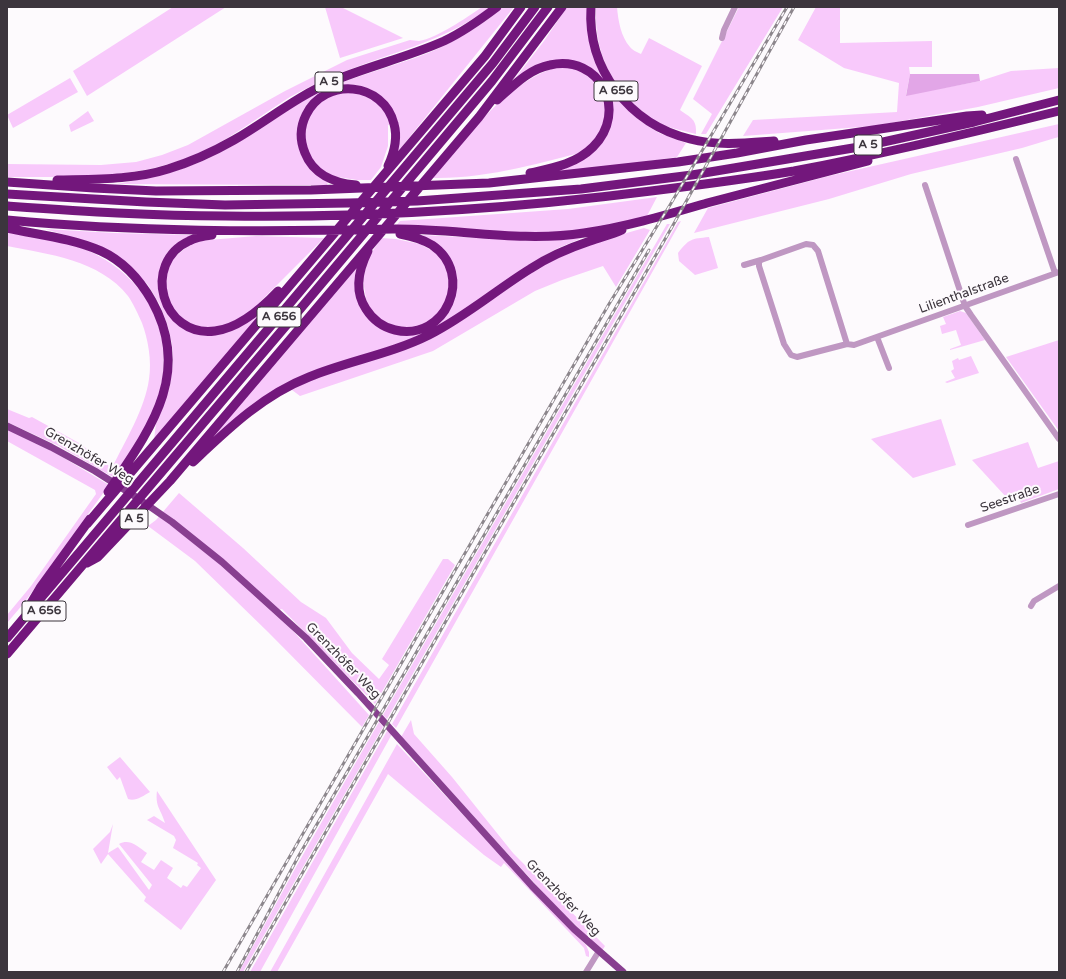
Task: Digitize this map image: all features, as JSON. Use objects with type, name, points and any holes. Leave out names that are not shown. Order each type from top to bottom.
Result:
[{"type":"highway","name":"A 5","points":[[7,182],[114,178],[167,170],[194,160],[236,139],[304,95],[331,82],[443,41],[482,19],[497,7]]},
{"type":"highway","points":[[247,231],[195,238],[182,244],[172,254],[163,272],[162,294],[171,313],[181,322],[194,329],[207,331],[221,329],[238,323],[256,312],[296,273],[305,268],[485,56],[521,7]]},
{"type":"highway","name":"A 656","points":[[7,638],[493,63],[535,7]]},
{"type":"highway","name":"A 656","points":[[7,654],[482,93],[548,7]]},
{"type":"highway","points":[[170,481],[376,233],[479,117],[562,7]]},
{"type":"highway","name":"A 656","points":[[591,7],[592,34],[596,53],[604,73],[621,97],[633,110],[649,122],[666,131],[690,139],[715,143],[806,140]]},
{"type":"highway","points":[[479,117],[523,78],[541,68],[557,64],[574,64],[587,71],[599,81],[608,100],[610,114],[606,129],[599,140],[585,154],[571,163],[489,183]]},
{"type":"highway","points":[[382,177],[391,159],[396,138],[394,125],[389,112],[375,96],[363,90],[349,88],[329,92],[317,100],[312,105],[305,117],[301,137],[304,151],[310,163],[325,177],[347,184],[378,188],[489,183],[678,162],[806,140],[967,116],[1008,114]]},
{"type":"highway","name":"A 5","points":[[7,194],[58,198],[217,205],[417,201],[581,189],[669,178],[865,146],[1008,114],[1059,100]]},
{"type":"highway","name":"A 5","points":[[7,206],[143,214],[339,216],[407,213],[584,200],[792,171],[895,150],[1059,111]]},
{"type":"highway","name":"A 5","points":[[80,567],[98,557],[170,481],[179,475],[219,437],[267,399],[290,385],[309,376],[391,350],[428,335],[458,318],[530,268],[559,252],[645,221],[882,158],[895,150]]},
{"type":"highway","name":"A 5","points":[[7,182],[156,191],[363,187]]},
{"type":"highway","points":[[7,220],[152,230],[326,231],[376,233],[391,231],[412,236],[431,244],[444,256],[452,273],[453,289],[448,305],[439,318],[428,326],[403,331],[388,328],[375,320],[364,307],[360,293],[359,276],[376,233]]},
{"type":"highway","name":"A 5","points":[[391,231],[466,232],[521,236],[546,236],[582,233],[645,221]]},
{"type":"highway","name":"A 656","points":[[7,228],[59,238],[85,245],[102,252],[129,271],[141,283],[163,324],[167,338],[169,356],[168,376],[156,415],[129,462],[87,524],[40,588],[19,624]]},
{"type":"highway","name":"A 656","points":[[87,524],[305,268]]},
{"type":"main road","name":"Grenzhöfer Weg","points":[[7,426],[51,447],[95,471],[172,522],[222,562],[295,627],[358,693],[537,890],[598,951]]},
{"type":"main road","points":[[598,951],[623,972]]},
{"type":"street","points":[[722,38],[724,30],[735,7]]},
{"type":"street","points":[[1016,159],[1057,272]]},
{"type":"street","points":[[925,185],[965,306],[1059,439]]},
{"type":"street","points":[[744,265],[806,244],[814,245],[818,251],[847,344]]},
{"type":"street","name":"Lilienthalstraße","points":[[761,260],[759,262],[759,266],[786,348],[791,355],[802,356],[847,344],[854,345],[1057,272]]},
{"type":"street","points":[[877,337],[889,368]]},
{"type":"street","name":"Seestraße","points":[[968,525],[1059,494]]},
{"type":"street","points":[[1031,606],[1034,601],[1059,586]]},
{"type":"street","name":"Grenzhöfer Weg","points":[[586,972],[598,951]]},
{"type":"shaded area","points":[[173,7],[226,7],[87,96],[73,71]]},
{"type":"shaded area","points":[[325,7],[341,7],[403,38],[340,58]]},
{"type":"shaded area","points":[[482,7],[490,7],[454,30],[434,39],[354,68],[306,88],[218,144],[170,164],[101,176],[7,177],[7,164],[101,165],[136,162],[162,155],[188,145],[285,91],[347,60],[410,40],[419,41],[434,36],[468,17]]},
{"type":"shaded area","points":[[503,7],[514,7],[396,154],[397,122],[388,125],[388,146],[381,167],[371,180],[357,180],[338,177],[328,182],[327,185],[117,184],[144,179],[196,164],[234,145],[307,98],[333,86],[438,49],[486,21]]},
{"type":"shaded area","points":[[567,7],[588,7],[600,72],[616,98],[638,119],[659,133],[686,143],[677,157],[593,169],[559,171],[560,169],[596,149],[495,173],[454,178],[433,178],[471,131],[501,101],[516,88],[533,77],[551,69],[549,62],[513,81],[544,41]]},
{"type":"shaded area","points":[[596,7],[617,7],[622,33],[627,43],[635,51],[641,54],[649,38],[702,66],[680,110],[694,122],[696,134],[661,124],[654,120],[636,106],[617,85],[604,61],[600,48],[597,35]]},
{"type":"shaded area","points":[[739,7],[783,7],[706,134],[701,134],[712,114],[693,99]]},
{"type":"shaded area","points":[[816,7],[840,7],[840,43],[932,41],[932,67],[909,67],[910,74],[906,95],[980,81],[1011,71],[1059,68],[1059,88],[978,107],[874,126],[743,136],[753,120],[897,112],[899,83],[844,68],[798,40]]},
{"type":"shaded area","points":[[910,74],[979,74],[980,81],[906,96]]},
{"type":"shaded area","points":[[70,78],[78,92],[13,128],[7,115]]},
{"type":"shaded area","points":[[88,111],[94,121],[71,132],[69,125]]},
{"type":"shaded area","points":[[1059,124],[1059,137],[1022,148],[911,174],[829,199],[694,233],[708,208],[829,176]]},
{"type":"shaded area","points":[[657,197],[647,216],[610,227],[533,234],[395,227],[400,221],[568,209]]},
{"type":"shaded area","points":[[681,221],[396,728],[392,724],[678,222]]},
{"type":"shaded area","points":[[667,224],[670,224],[387,719],[383,715]]},
{"type":"shaded area","points":[[644,228],[650,230],[616,287],[603,266],[562,280],[535,291],[433,351],[300,396],[284,384],[216,436],[214,435],[358,265],[355,288],[367,304],[363,281],[367,260],[381,238],[396,239],[420,244],[436,253],[423,235],[536,241],[582,238],[556,249],[540,258]]},
{"type":"shaded area","points":[[45,229],[192,235],[175,245],[167,253],[176,256],[197,241],[256,236],[324,238],[260,302],[264,310],[154,440],[156,423],[170,386],[173,361],[172,344],[160,305],[148,285],[133,270],[65,235]]},
{"type":"shaded area","points":[[7,232],[59,241],[89,251],[110,263],[128,278],[143,295],[154,314],[161,335],[164,357],[162,380],[156,404],[137,442],[113,477],[59,446],[7,422],[7,409],[29,418],[32,417],[79,443],[112,468],[134,425],[147,390],[150,372],[150,358],[148,343],[142,323],[128,296],[103,274],[72,260],[7,246]]},
{"type":"shaded area","points":[[709,237],[718,268],[695,275],[679,261],[678,253],[685,244],[691,240]]},
{"type":"shaded area","points":[[960,311],[966,313],[985,340],[950,350],[961,345],[956,330],[942,334],[940,326],[946,324],[943,317]]},
{"type":"shaded area","points":[[1059,340],[1059,431],[1006,357]]},
{"type":"shaded area","points":[[971,356],[979,373],[947,383],[945,382],[955,378],[951,371],[954,369],[952,361],[958,358],[959,360]]},
{"type":"shaded area","points":[[941,419],[956,465],[913,478],[871,439]]},
{"type":"shaded area","points":[[7,429],[49,449],[109,485],[24,603],[7,623],[7,615],[31,586],[96,494],[95,490],[7,441]]},
{"type":"shaded area","points":[[1028,442],[1038,468],[1059,461],[1059,489],[1021,503],[1018,495],[1007,498],[972,460]]},
{"type":"shaded area","points":[[179,493],[243,548],[301,602],[326,618],[352,653],[379,679],[389,665],[382,659],[443,559],[448,559],[455,565],[375,704],[282,609],[275,611],[369,715],[362,727],[195,561],[148,526],[156,520]]},
{"type":"shaded area","points":[[411,720],[414,734],[452,777],[513,853],[605,946],[602,951],[550,900],[401,737]]},
{"type":"shaded area","points":[[379,722],[383,727],[243,972],[239,972],[296,867]]},
{"type":"shaded area","points":[[387,731],[392,734],[260,972],[250,972]]},
{"type":"shaded area","points":[[397,744],[586,945],[589,952],[589,957],[586,956],[584,948],[504,863],[501,867],[484,855],[388,774],[277,972],[270,972]]},
{"type":"shaded area","points":[[120,757],[150,792],[136,799],[128,799],[120,777],[117,780],[107,767]]},
{"type":"shaded area","points":[[157,791],[216,880],[181,930],[144,901],[146,897],[108,854],[101,864],[93,849],[110,832],[113,824],[108,853],[118,847],[149,890],[152,885],[119,844],[127,842],[137,846],[147,853],[141,862],[154,870],[161,860],[173,868],[167,878],[181,888],[183,885],[187,887],[201,868],[197,865],[198,863],[173,848],[176,840],[174,836],[147,820],[154,816],[165,823],[158,804]]},
{"type":"railway","points":[[223,972],[609,304],[670,205],[787,7]]},
{"type":"railway","points":[[246,972],[672,227],[794,7]]},
{"type":"railway","points":[[237,972],[298,857],[649,250]]}]
